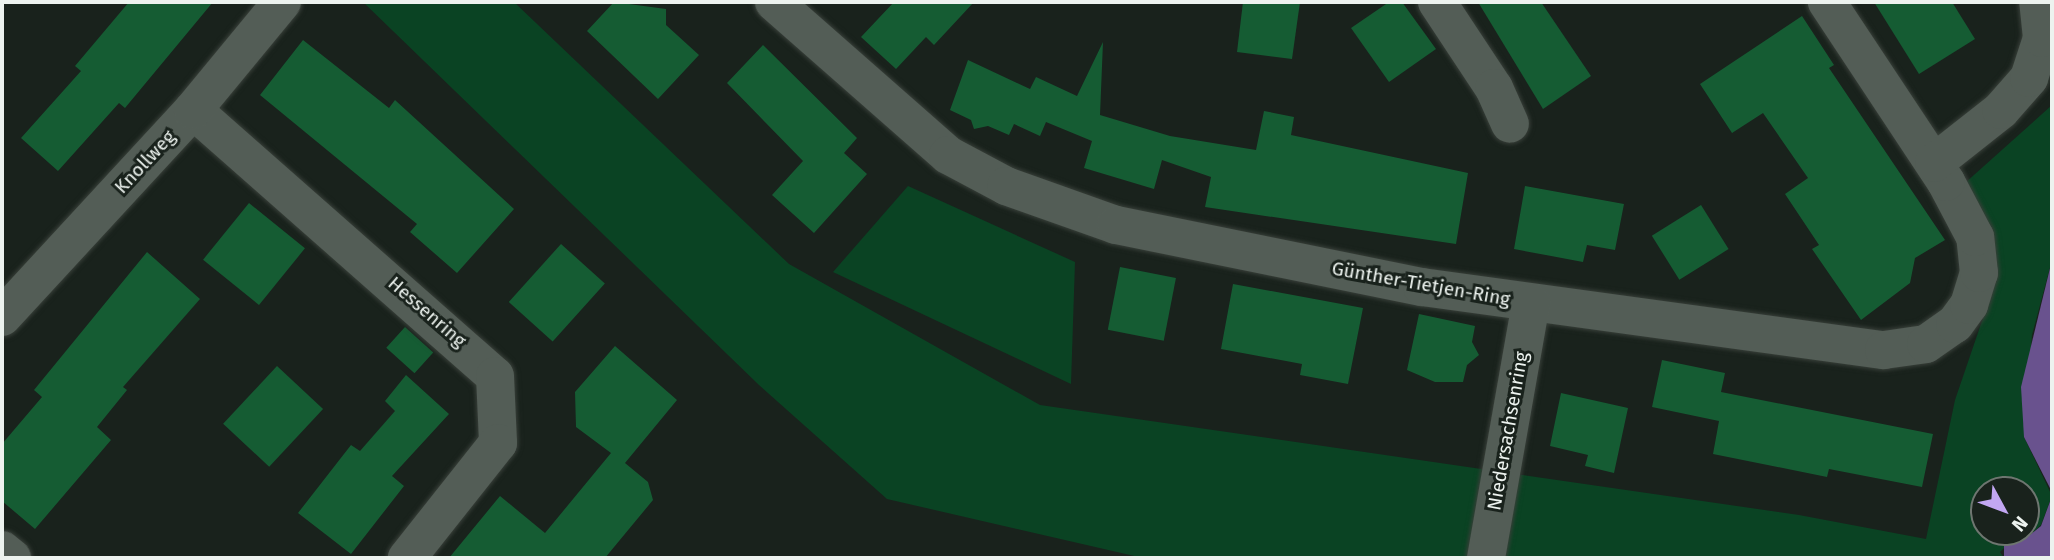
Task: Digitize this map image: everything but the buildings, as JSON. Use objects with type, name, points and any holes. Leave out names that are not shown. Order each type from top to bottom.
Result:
[{"type":"street","name":"Knollweg","points":[[2,317],[193,110],[282,2]]},
{"type":"street","name":"Günther-Tietjen-Ring","points":[[774,2],[918,134],[1006,186],[1116,225],[1422,287],[1884,350],[1926,344],[1962,315],[1979,273],[1975,237],[1934,163],[1827,2]]},
{"type":"street","points":[[1437,2],[1494,88],[1510,124]]},
{"type":"street","points":[[1934,163],[2000,110],[2029,78],[2042,38],[2038,2]]},
{"type":"street","name":"Hessenring","points":[[193,110],[495,376],[498,443],[407,558]]},
{"type":"street","name":"Niedersachsenring","points":[[1486,558],[1531,303]]},
{"type":"street","points":[[2,550],[12,558]]},
{"type":"green space","points":[[363,2],[514,2],[789,264],[1040,405],[1799,515],[1926,539],[1955,400],[1997,277],[1965,183],[2052,105],[2052,260],[2032,335],[2024,437],[2052,496],[2041,525],[2040,476],[1970,476],[1970,546],[2006,546],[2000,552],[2004,558],[1143,558],[887,499],[759,385]]},
{"type":"green space","points":[[908,186],[1075,262],[1071,384],[833,272]]},
{"type":"shaded area","points":[[2052,260],[2052,492],[2024,437],[2021,387]]},
{"type":"shaded area","points":[[2052,496],[2052,558],[2004,558],[2004,546],[2040,546],[2041,526]]}]
